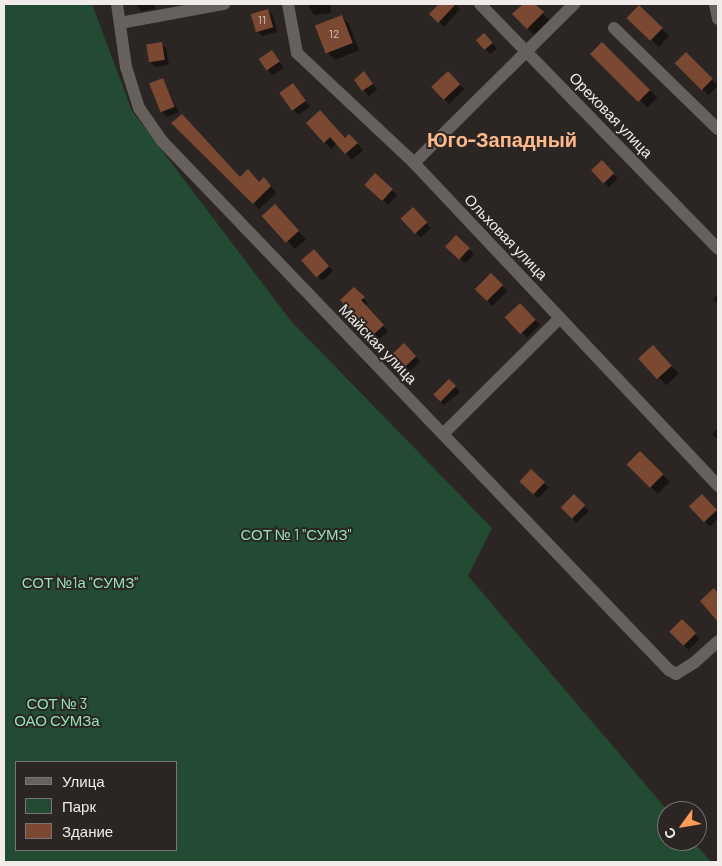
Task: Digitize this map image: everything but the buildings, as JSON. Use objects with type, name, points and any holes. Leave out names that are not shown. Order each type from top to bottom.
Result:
[{"type":"street","name":"Майская улица","points":[[117,4],[126,67],[139,108],[162,141],[676,674],[695,662],[718,641]]},
{"type":"street","points":[[120,23],[224,4]]},
{"type":"street","name":"Ольховая улица","points":[[288,4],[297,53],[414,164],[718,486]]},
{"type":"street","name":"Ореховая улица","points":[[480,4],[718,250]]},
{"type":"street","points":[[414,164],[574,4]]},
{"type":"street","points":[[715,4],[718,19]]},
{"type":"street","points":[[614,28],[718,129]]},
{"type":"street","points":[[443,434],[560,318]]},
{"type":"green space","points":[[4,4],[92,4],[132,111],[291,321],[492,528],[468,576],[659,801],[657,801],[657,851],[702,851],[711,862],[4,862]]},
{"type":"district","name":"Юго-Западный","points":[[502,139]]},
{"type":"park label","name":"СОТ № 1 \"СУМЗ\"","points":[[296,535]]},
{"type":"park label","name":"СОТ №1а \"СУМЗ\"","points":[[80,583]]},
{"type":"park label","name":"СОТ № 3 ОАО СУМЗа","points":[[57,712]]}]
